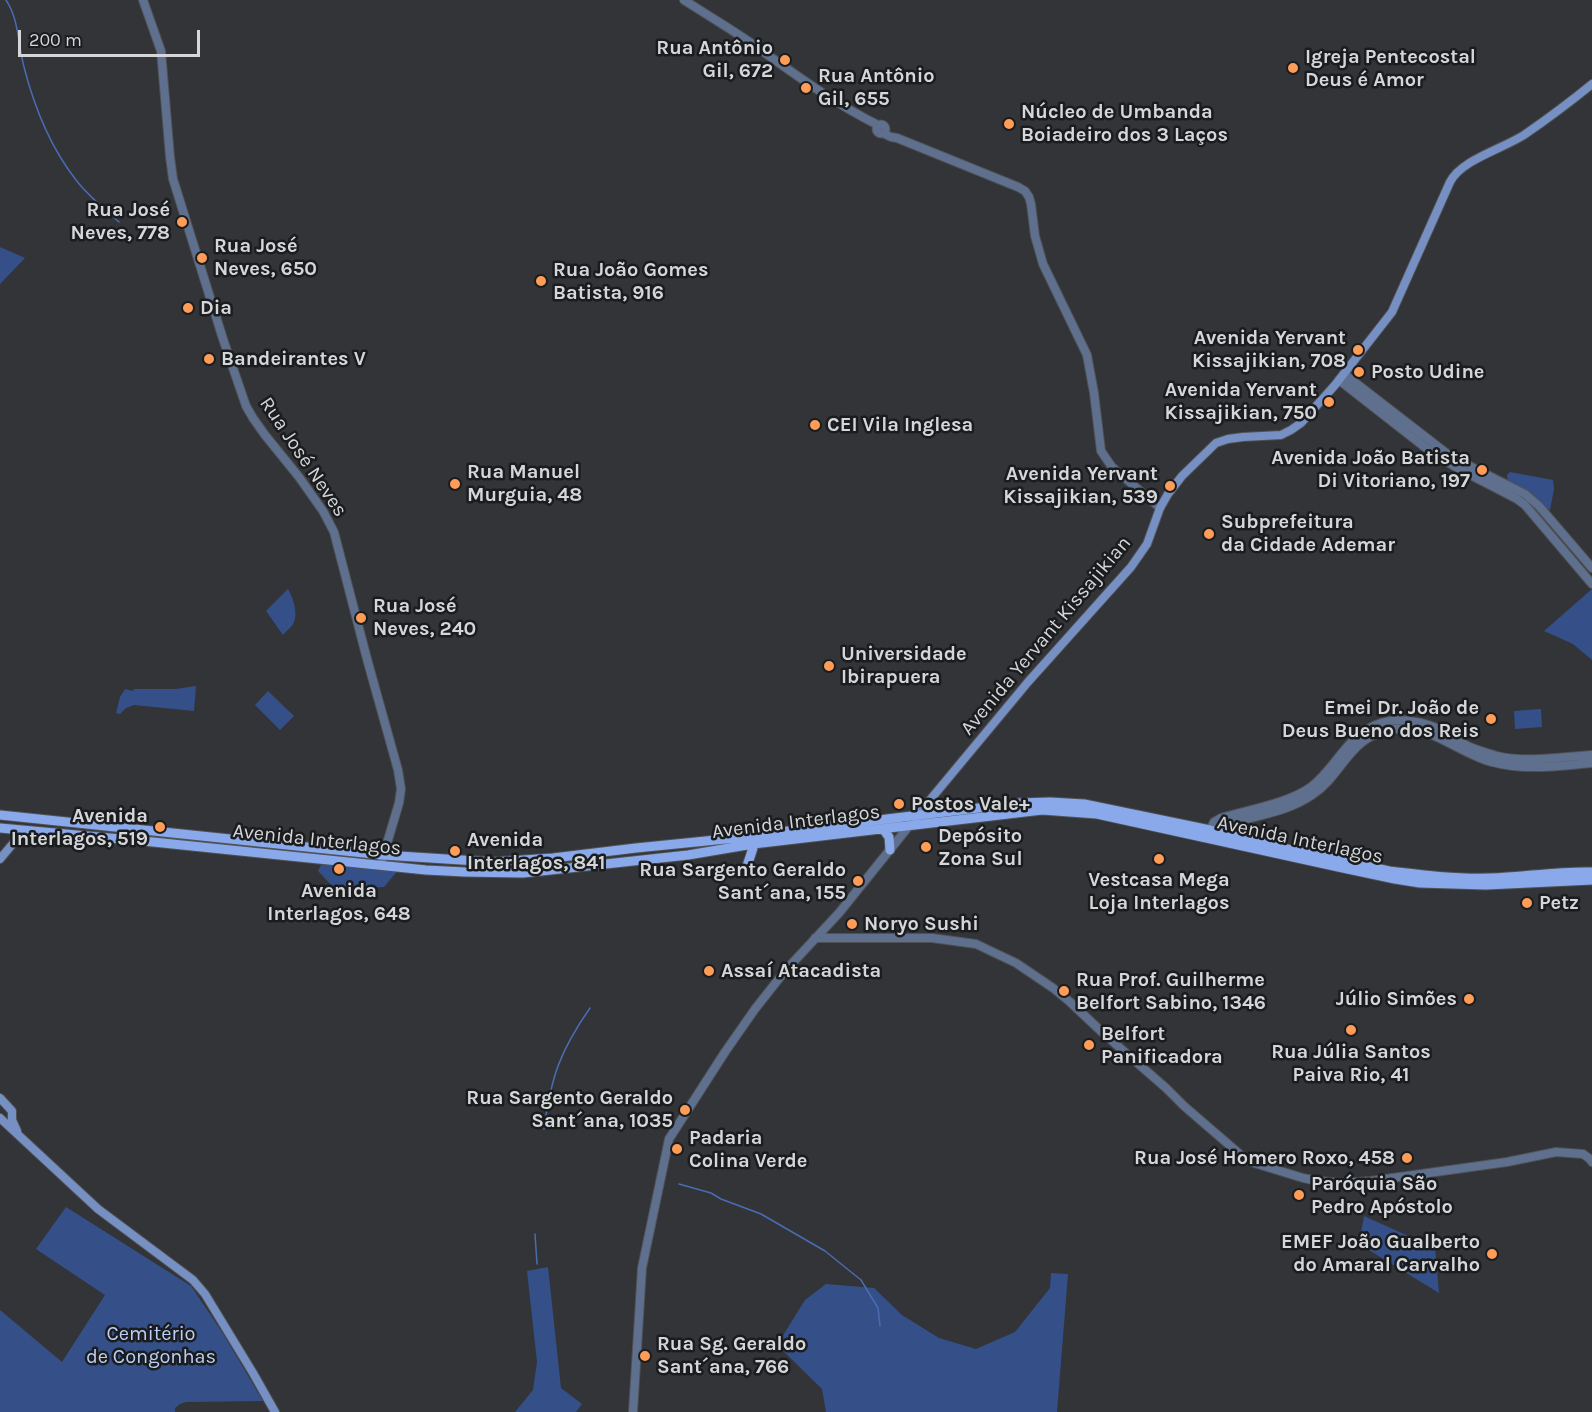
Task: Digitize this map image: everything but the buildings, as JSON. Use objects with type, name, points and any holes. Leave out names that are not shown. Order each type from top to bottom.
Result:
[{"type":"main road","name":"Avenida Yervant Kissajikian","points":[[909,826],[1028,682],[1131,567],[1147,543],[1160,508],[1182,476],[1216,444],[1243,436],[1281,435],[1291,430],[1307,417],[1341,377],[1392,312],[1453,177],[1461,168],[1531,130],[1592,84]]},
{"type":"main road","name":"Avenida Interlagos","points":[[750,840],[1020,803],[1056,802],[1084,804],[1395,879],[1420,883],[1486,885],[1592,880]]},
{"type":"main road","name":"Avenida Interlagos","points":[[0,828],[382,860],[515,861],[883,829],[1042,810],[1097,814],[1292,850],[1389,871],[1422,875],[1488,878],[1592,872]]},
{"type":"main road","name":"Avenida Interlagos","points":[[0,815],[382,860]]},
{"type":"main road","points":[[0,859],[16,840],[20,824],[17,817]]},
{"type":"main road","points":[[883,829],[890,837],[890,850]]},
{"type":"main road","points":[[16,840],[36,832]]},
{"type":"main road","points":[[747,866],[753,852],[750,840]]},
{"type":"main road","points":[[0,1098],[12,1111],[12,1120],[20,1136]]},
{"type":"main road","points":[[12,1111],[0,1116],[98,1209],[193,1280],[205,1294],[275,1412]]},
{"type":"street","name":"Rua José Neves","points":[[143,0],[161,51],[173,179],[246,405],[265,435],[323,511],[336,538],[398,770],[401,789],[382,860]]},
{"type":"street","points":[[684,0],[864,119],[868,124],[881,129],[891,137],[1018,187],[1029,197],[1035,236],[1043,264],[1087,355],[1101,451],[1112,467],[1160,508]]},
{"type":"street","points":[[1341,377],[1450,456],[1526,494],[1592,568]]},
{"type":"street","points":[[1341,377],[1425,448],[1525,505],[1592,584]]},
{"type":"street","points":[[1213,835],[1214,822],[1221,818],[1283,800],[1310,787],[1322,777],[1362,732],[1382,723],[1407,721],[1432,726],[1469,747],[1499,756],[1533,759],[1592,755]]},
{"type":"street","points":[[1213,835],[1230,824],[1300,803],[1328,780],[1351,751],[1372,735],[1390,729],[1413,729],[1425,732],[1481,759],[1514,767],[1539,768],[1592,763]]},
{"type":"street","points":[[633,1412],[642,1268],[669,1139],[755,1009],[839,913],[909,826]]},
{"type":"street","points":[[815,938],[932,938],[976,944],[1016,963],[1070,1002],[1246,1160],[1303,1178],[1348,1182],[1371,1181],[1507,1162],[1556,1152],[1583,1154],[1592,1162]]},
{"type":"green space","points":[[0,247],[25,258],[0,284]]},
{"type":"green space","points":[[1510,472],[1553,480],[1554,489],[1550,510],[1508,482],[1507,475]]},
{"type":"green space","points":[[288,589],[293,601],[295,620],[283,635],[266,611]]},
{"type":"green space","points":[[1592,589],[1592,660],[1573,644],[1544,631]]},
{"type":"green space","points":[[196,686],[194,711],[134,705],[126,708],[120,714],[116,713],[120,697],[125,689],[133,691],[134,689],[176,689]]},
{"type":"green space","points":[[268,691],[294,716],[280,730],[255,705]]},
{"type":"green space","points":[[1541,709],[1542,727],[1515,729],[1514,711]]},
{"type":"green space","points":[[323,861],[399,869],[384,887],[335,889],[318,871]]},
{"type":"green space","name":"Cemitério de Congonhas","points":[[66,1207],[191,1286],[222,1332],[263,1401],[186,1402],[175,1408],[175,1412],[0,1412],[0,1310],[62,1362],[105,1295],[36,1249]]},
{"type":"green space","points":[[1364,1216],[1435,1248],[1439,1293],[1359,1244]]},
{"type":"green space","points":[[548,1267],[561,1388],[582,1404],[576,1412],[515,1412],[533,1390],[537,1362],[527,1271]]},
{"type":"green space","points":[[1051,1273],[1068,1274],[1057,1412],[826,1412],[822,1389],[777,1345],[805,1300],[826,1284],[874,1288],[902,1315],[939,1338],[976,1349],[1015,1332],[1050,1288]]},
{"type":"waterway","points":[[6,0],[16,24],[24,67],[33,97],[51,140],[67,168],[81,186],[119,222]]},
{"type":"waterway","points":[[544,1129],[558,1065],[571,1038],[590,1008]]},
{"type":"waterway","points":[[679,1184],[711,1193],[761,1214],[825,1251],[861,1280],[878,1308],[880,1326]]},
{"type":"waterway","points":[[535,1234],[537,1264]]},
{"type":"place","name":"Rua Antônio Gil, 672","points":[[785,60]]},
{"type":"place","name":"Igreja Pentecostal Deus é Amor","points":[[1293,68]]},
{"type":"place","name":"Rua Antônio Gil, 655","points":[[806,88]]},
{"type":"place","name":"Núcleo de Umbanda Boiadeiro dos 3 Laços","points":[[1009,124]]},
{"type":"place","name":"Rua José Neves, 778","points":[[182,222]]},
{"type":"place","name":"Rua José Neves, 650","points":[[202,258]]},
{"type":"place","name":"Rua João Gomes Batista, 916","points":[[541,281]]},
{"type":"place","name":"Dia","points":[[188,308]]},
{"type":"place","name":"Avenida Yervant Kissajikian, 708","points":[[1358,350]]},
{"type":"place","name":"Bandeirantes V","points":[[209,359]]},
{"type":"place","name":"Posto Udine","points":[[1359,372]]},
{"type":"place","name":"Avenida Yervant Kissajikian, 750","points":[[1329,402]]},
{"type":"place","name":"CEI Vila Inglesa","points":[[815,425]]},
{"type":"place","name":"Avenida João Batista Di Vitoriano, 197","points":[[1482,470]]},
{"type":"place","name":"Rua Manuel Murguia, 48","points":[[455,484]]},
{"type":"place","name":"Avenida Yervant Kissajikian, 539","points":[[1170,486]]},
{"type":"place","name":"Subprefeitura da Cidade Ademar","points":[[1209,534]]},
{"type":"place","name":"Rua José Neves, 240","points":[[361,618]]},
{"type":"place","name":"Universidade Ibirapuera","points":[[829,666]]},
{"type":"place","name":"Emei Dr. João de Deus Bueno dos Reis","points":[[1491,719]]},
{"type":"place","name":"Postos Vale+","points":[[899,804]]},
{"type":"place","name":"Avenida Interlagos, 519","points":[[160,827]]},
{"type":"place","name":"Depósito Zona Sul","points":[[926,847]]},
{"type":"place","name":"Avenida Interlagos, 841","points":[[455,851]]},
{"type":"place","name":"Vestcasa Mega Loja Interlagos","points":[[1159,859]]},
{"type":"place","name":"Avenida Interlagos, 648","points":[[339,869]]},
{"type":"place","name":"Rua Sargento Geraldo Sant´ana, 155","points":[[858,881]]},
{"type":"place","name":"Petz","points":[[1527,903]]},
{"type":"place","name":"Noryo Sushi","points":[[852,924]]},
{"type":"place","name":"Assaí Atacadista","points":[[709,971]]},
{"type":"place","name":"Rua Prof. Guilherme Belfort Sabino, 1346","points":[[1064,991]]},
{"type":"place","name":"Júlio Simões","points":[[1469,999]]},
{"type":"place","name":"Rua Júlia Santos Paiva Rio, 41","points":[[1351,1030]]},
{"type":"place","name":"Belfort Panificadora","points":[[1089,1045]]},
{"type":"place","name":"Rua Sargento Geraldo Sant´ana, 1035","points":[[685,1110]]},
{"type":"place","name":"Padaria Colina Verde","points":[[677,1149]]},
{"type":"place","name":"Rua José Homero Roxo, 458","points":[[1407,1158]]},
{"type":"place","name":"Paróquia São Pedro Apóstolo","points":[[1299,1195]]},
{"type":"place","name":"EMEF João Gualberto do Amaral Carvalho","points":[[1492,1254]]},
{"type":"place","name":"Rua Sg. Geraldo Sant´ana, 766","points":[[645,1356]]}]
